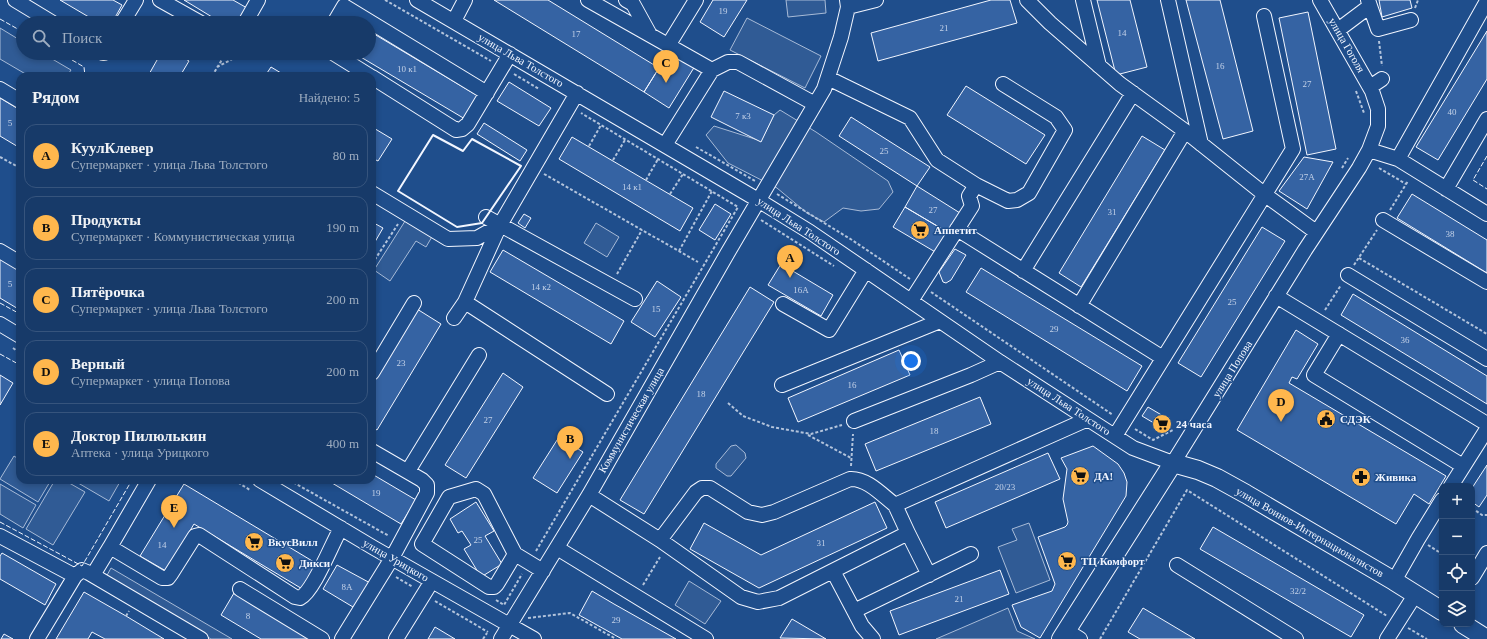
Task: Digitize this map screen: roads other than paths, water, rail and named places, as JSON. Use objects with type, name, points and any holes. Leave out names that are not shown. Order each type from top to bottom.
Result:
[{"type":"main road","name":"улица Воинов-Интернационалистов","points":[[1173,463],[1198,470],[1217,478],[1394,581],[1439,609]]},
{"type":"main road","name":"улица Попова","points":[[1069,636],[1173,463]]},
{"type":"main road","points":[[1468,627],[1487,638]]},
{"type":"street","points":[[15,0],[41,16]]},
{"type":"street","points":[[126,16],[136,0]]},
{"type":"street","points":[[160,0],[189,16]]},
{"type":"street","points":[[249,16],[258,0]]},
{"type":"street","name":"улица Льва Толстого","points":[[417,0],[758,200],[866,270],[1000,362],[1088,419],[1143,452],[1173,463]]},
{"type":"street","points":[[454,21],[465,0]]},
{"type":"street","points":[[588,0],[712,70]]},
{"type":"street","points":[[668,44],[696,0]]},
{"type":"street","points":[[848,4],[876,0]]},
{"type":"street","points":[[1027,0],[1050,23],[1099,66],[1185,131],[1264,194],[1316,232]]},
{"type":"street","points":[[1083,0],[1099,66]]},
{"type":"street","points":[[1168,0],[1201,144]]},
{"type":"street","name":"улица Гоголя","points":[[1320,0],[1371,89]]},
{"type":"street","points":[[1398,159],[1487,1]]},
{"type":"street","points":[[633,2],[649,34]]},
{"type":"street","points":[[1338,30],[1369,3],[1378,29],[1411,20]]},
{"type":"street","name":"Коммунистическая улица","points":[[501,639],[589,495],[758,200],[824,89],[841,37],[848,4]]},
{"type":"street","points":[[338,16],[344,6],[360,16]]},
{"type":"street","points":[[1115,436],[1293,149],[1264,16]]},
{"type":"street","points":[[376,25],[487,93]]},
{"type":"street","points":[[376,80],[456,130],[462,129],[468,124],[510,54]]},
{"type":"street","points":[[344,60],[363,72]]},
{"type":"street","points":[[666,145],[712,70],[728,62],[738,62],[815,104]]},
{"type":"street","points":[[828,78],[910,118],[937,160],[976,185],[1008,201],[1017,200],[1029,193],[1065,130],[1056,117],[1003,84]]},
{"type":"street","points":[[1371,89],[1382,79]]},
{"type":"street","points":[[0,89],[16,99]]},
{"type":"street","name":"улица Попова","points":[[1173,463],[1316,232],[1359,168],[1369,150],[1378,126],[1378,109],[1371,89]]},
{"type":"street","points":[[454,318],[465,302],[500,225],[576,93]]},
{"type":"street","points":[[1023,271],[1133,93]]},
{"type":"street","points":[[1446,188],[1487,119]]},
{"type":"street","points":[[1080,306],[1185,131]]},
{"type":"street","points":[[1369,150],[1398,159],[1487,214]]},
{"type":"street","points":[[911,302],[972,206],[969,196],[976,185]]},
{"type":"street","points":[[376,195],[448,239],[476,238],[500,225]]},
{"type":"street","points":[[486,217],[635,299]]},
{"type":"street","points":[[1383,220],[1487,282]]},
{"type":"street","points":[[957,229],[1163,358]]},
{"type":"street","points":[[0,251],[16,261]]},
{"type":"street","points":[[783,304],[829,330],[866,270]]},
{"type":"street","points":[[1348,275],[1487,360]]},
{"type":"street","points":[[1276,296],[1487,424]]},
{"type":"street","points":[[465,302],[607,394]]},
{"type":"street","points":[[376,366],[414,303]]},
{"type":"street","points":[[782,385],[940,321]]},
{"type":"street","points":[[0,324],[16,334]]},
{"type":"street","points":[[1340,334],[1314,375],[1464,466]]},
{"type":"street","points":[[408,471],[479,355]]},
{"type":"street","points":[[854,421],[1000,362]]},
{"type":"street","points":[[895,505],[1088,419]]},
{"type":"street","points":[[1453,483],[1484,434]]},
{"type":"street","points":[[342,639],[392,558],[427,493],[426,485],[422,480],[376,452]]},
{"type":"street","points":[[664,543],[696,492],[702,488],[710,488],[748,512],[762,515],[774,512],[850,479],[858,478],[895,505],[929,575]]},
{"type":"street","points":[[93,575],[147,484]]},
{"type":"street","name":"улица Урицкого","points":[[267,484],[534,639]]},
{"type":"street","points":[[422,544],[449,497],[476,489],[484,494],[516,554],[543,571]]},
{"type":"street","points":[[589,495],[664,543],[741,597],[758,602],[779,598],[908,533]]},
{"type":"street","points":[[421,504],[438,515]]},
{"type":"street","points":[[1394,581],[1439,505]]},
{"type":"street","points":[[110,546],[162,578],[168,578],[195,536],[199,535],[295,597],[300,598],[307,592],[323,566],[341,528]]},
{"type":"street","points":[[0,536],[75,576]]},
{"type":"street","points":[[400,542],[422,544],[489,587],[494,587],[497,584],[516,554]]},
{"type":"street","points":[[557,548],[706,639]]},
{"type":"street","points":[[1475,573],[1487,553]]},
{"type":"street","points":[[854,611],[971,554]]},
{"type":"street","points":[[1178,565],[1296,639]]},
{"type":"street","points":[[37,639],[75,576],[82,570],[201,639]]},
{"type":"street","points":[[833,571],[862,626],[873,639]]},
{"type":"street","points":[[396,639],[432,581]]},
{"type":"street","points":[[240,589],[322,639]]},
{"type":"street","points":[[1387,639],[1415,595]]},
{"type":"place","name":"Пятёрочка","points":[[666,83]]},
{"type":"place","name":"Аппетит","points":[[920,230]]},
{"type":"place","name":"КуулКлевер","points":[[790,278]]},
{"type":"place","name":"СДЭК","points":[[1326,419]]},
{"type":"place","name":"Верный","points":[[1281,422]]},
{"type":"place","name":"24 часа","points":[[1162,424]]},
{"type":"place","name":"Продукты","points":[[570,459]]},
{"type":"place","name":"ДА!","points":[[1080,476]]},
{"type":"place","name":"Живика","points":[[1361,477]]},
{"type":"place","name":"Доктор Пилюлькин","points":[[174,528]]},
{"type":"place","name":"ВкусВилл","points":[[254,542]]},
{"type":"place","name":"ТЦ Комфорт","points":[[1067,561]]},
{"type":"place","name":"Дикси","points":[[285,563]]}]
